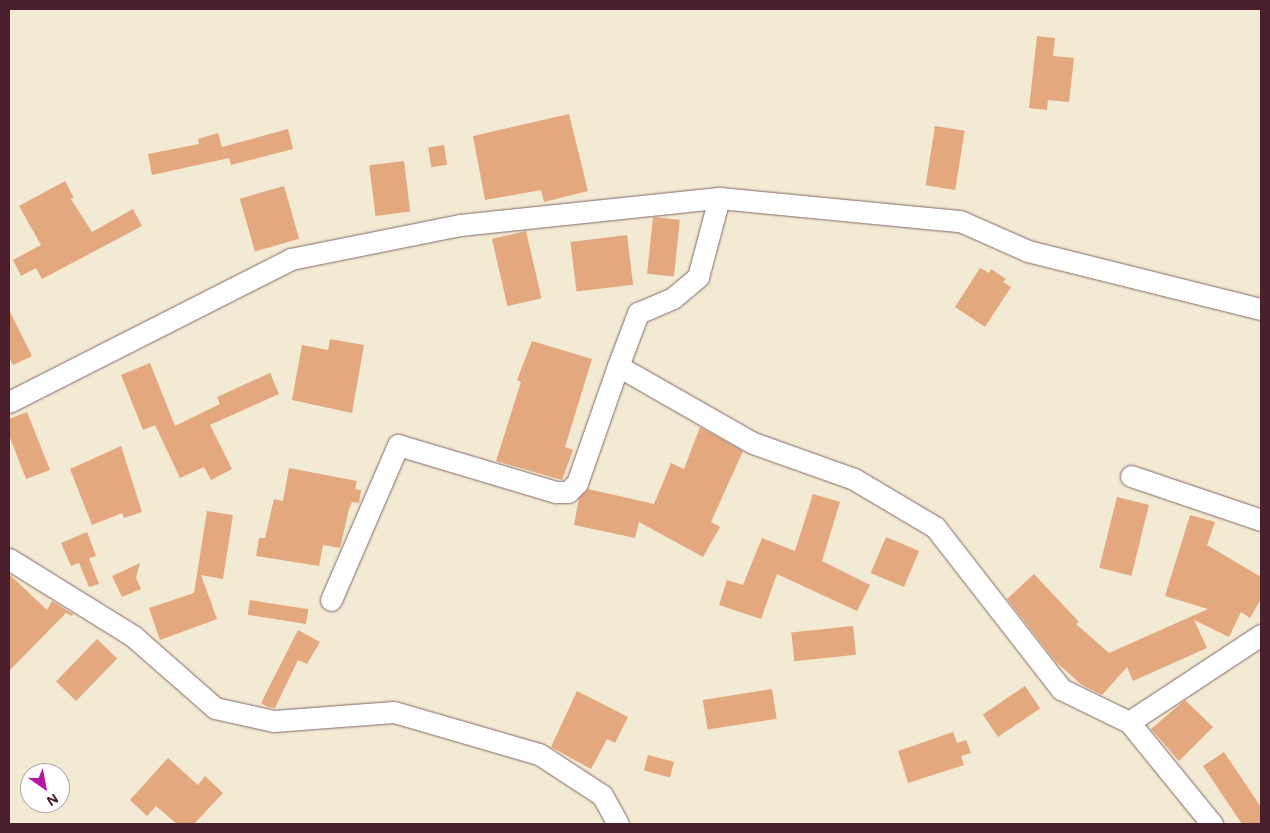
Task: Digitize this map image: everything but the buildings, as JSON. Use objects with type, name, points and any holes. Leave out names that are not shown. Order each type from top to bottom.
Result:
[{"type":"street","points":[[331,600],[398,445],[556,492],[568,492],[577,483],[638,313],[673,298],[698,277],[719,198]]},
{"type":"street","points":[[9,402],[291,259],[460,225],[719,198],[960,221],[1028,251],[1261,310]]},
{"type":"street","points":[[618,366],[753,443],[854,479],[935,527],[1061,689],[1129,722],[1212,824]]},
{"type":"street","points":[[1131,476],[1261,520]]},
{"type":"street","points":[[9,559],[133,636],[215,708],[274,721],[394,712],[539,754],[602,795],[618,824]]},
{"type":"street","points":[[1129,722],[1261,635]]}]
